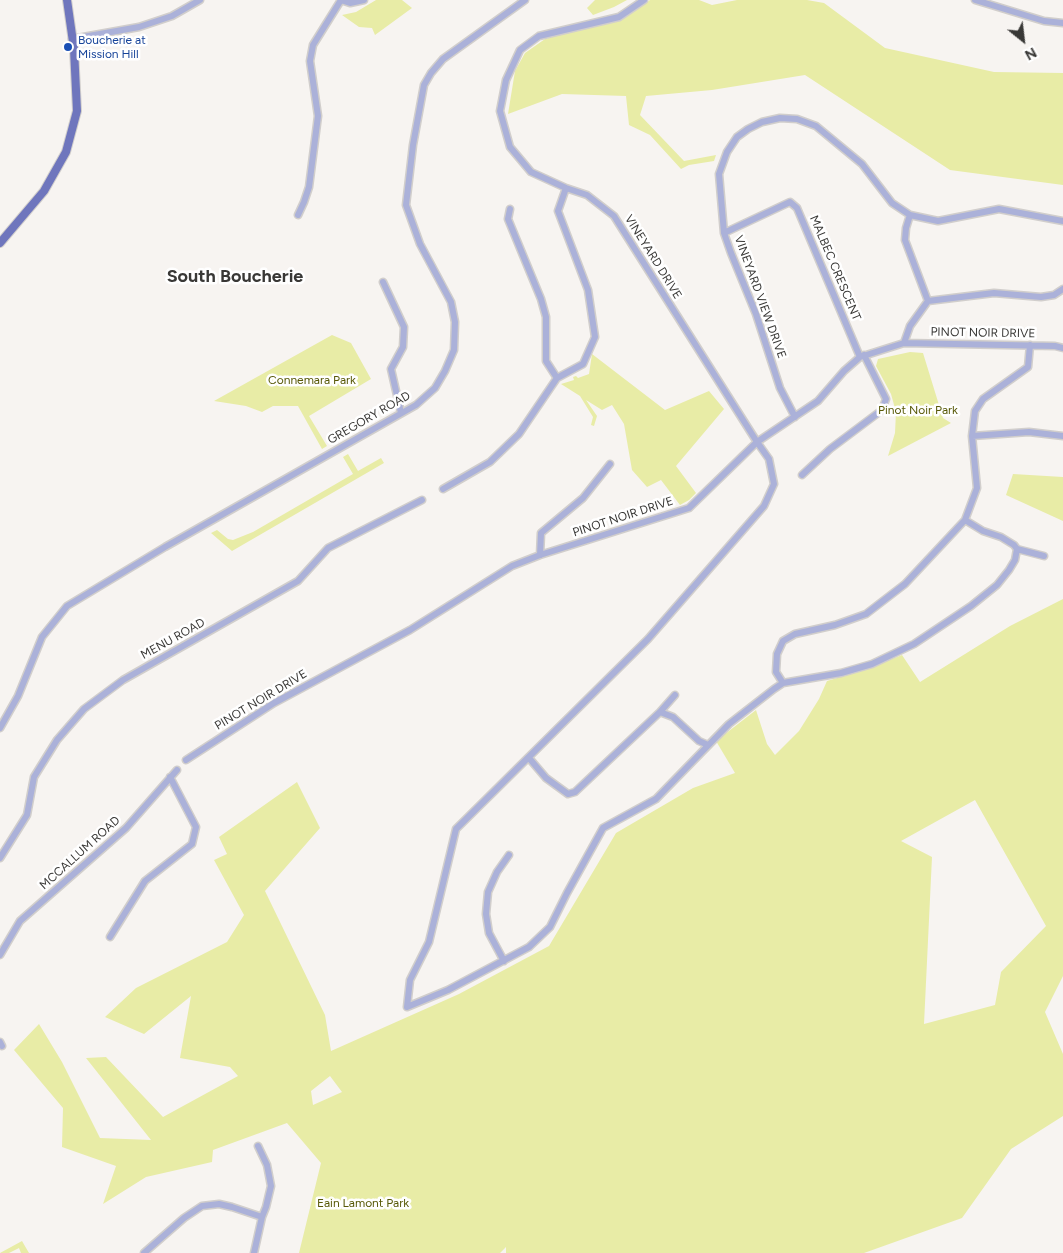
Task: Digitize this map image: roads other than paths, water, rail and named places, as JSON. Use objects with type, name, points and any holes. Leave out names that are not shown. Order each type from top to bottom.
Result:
[{"type":"main road","points":[[0,242],[44,191],[66,152],[77,111],[68,0]]},
{"type":"street","points":[[72,39],[139,27],[172,16],[200,0]]},
{"type":"street","points":[[298,215],[308,187],[318,116],[310,62],[313,45],[341,0],[350,3],[364,0]]},
{"type":"street","name":"GREGORY ROAD","points":[[0,728],[18,696],[42,637],[67,606],[165,547],[416,405],[435,388],[445,372],[454,350],[456,322],[451,302],[420,244],[406,205],[424,85],[430,73],[443,59],[524,0]]},
{"type":"street","name":"VINEYARD DRIVE","points":[[504,961],[448,990],[406,1007],[410,980],[429,942],[456,829],[648,639],[764,506],[774,484],[769,458],[614,216],[587,194],[566,188],[531,172],[510,147],[500,111],[506,80],[520,50],[540,36],[619,17],[644,0]]},
{"type":"street","points":[[975,0],[1044,21],[1063,23]]},
{"type":"street","name":"VINEYARD VIEW DRIVE","points":[[795,417],[780,388],[756,314],[724,233],[719,174],[727,152],[737,137],[762,122],[780,118],[797,119],[816,126],[862,164],[892,203],[910,215],[938,221],[1000,209],[1063,221]]},
{"type":"street","points":[[444,489],[490,462],[520,434],[557,378],[583,364],[595,337],[588,290],[558,211],[566,188]]},
{"type":"street","name":"MALBEC CRESCENT","points":[[724,233],[790,202],[797,208],[862,356]]},
{"type":"street","points":[[510,209],[508,219],[542,299],[546,317],[546,361],[557,378]]},
{"type":"street","points":[[910,215],[905,240],[928,301]]},
{"type":"street","points":[[383,282],[404,327],[403,347],[391,370],[401,413]]},
{"type":"street","points":[[904,342],[910,326],[928,301],[994,293],[1041,297],[1054,295],[1063,289]]},
{"type":"street","name":"PINOT NOIR DRIVE","points":[[186,760],[274,702],[410,630],[512,566],[540,555],[689,508],[757,442],[818,401],[844,370],[862,356],[904,342],[1030,345],[1063,348]]},
{"type":"street","points":[[783,683],[776,672],[777,654],[783,641],[795,634],[835,625],[866,614],[905,584],[965,520],[976,488],[972,436],[976,411],[983,399],[1028,367],[1030,345]]},
{"type":"street","points":[[802,475],[830,449],[882,410],[886,399],[862,356]]},
{"type":"street","points":[[972,436],[1029,432],[1063,436]]},
{"type":"street","points":[[540,555],[541,533],[583,498],[610,464]]},
{"type":"street","name":"MENU ROAD","points":[[0,858],[27,815],[34,776],[57,740],[84,709],[123,680],[298,581],[328,548],[422,500]]},
{"type":"street","points":[[965,520],[983,531],[1001,537],[1017,549],[1044,556]]},
{"type":"street","points":[[509,855],[497,872],[488,892],[486,914],[489,932],[504,961],[529,948],[550,927],[603,828],[656,799],[729,724],[783,683],[842,672],[872,664],[914,644],[971,606],[997,585],[1015,560],[1017,549]]},
{"type":"street","points":[[529,758],[546,778],[568,794],[575,792],[660,712],[675,695]]},
{"type":"street","points":[[660,712],[673,717],[699,740],[708,745]]},
{"type":"street","name":"MCCALLUM ROAD","points":[[0,955],[20,921],[126,828],[176,770]]},
{"type":"street","points":[[110,937],[145,881],[192,844],[196,827],[170,777]]},
{"type":"street","points":[[254,1253],[271,1186],[267,1165],[258,1146]]},
{"type":"street","points":[[144,1253],[184,1218],[202,1206],[219,1204],[232,1206],[262,1216]]},
{"type":"place","name":"Boucherie at Mission Hill","points":[[68,47]]},
{"type":"district","name":"South Boucherie","points":[[235,277]]},
{"type":"park label","name":"Connemara Park","points":[[312,380]]},
{"type":"park label","name":"Pinot Noir Park","points":[[918,410]]},
{"type":"park label","name":"Eain Lamont Park","points":[[363,1203]]}]
